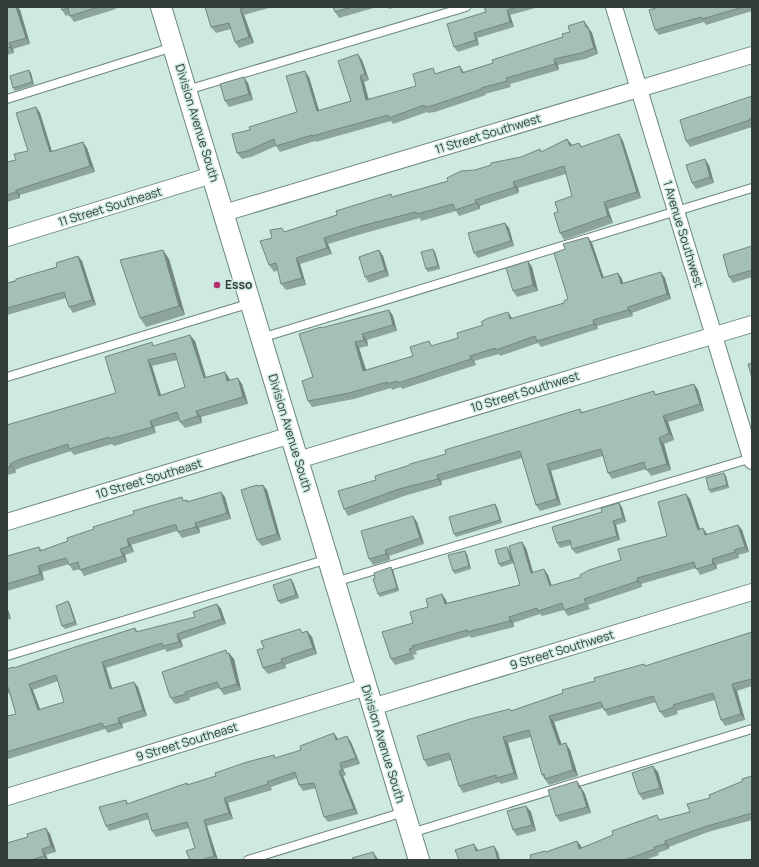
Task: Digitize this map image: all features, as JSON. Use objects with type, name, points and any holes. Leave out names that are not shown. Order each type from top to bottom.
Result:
[{"type":"street","name":"Division Avenue South","points":[[161,7],[419,860]]},
{"type":"street","name":"1 Avenue Southwest","points":[[614,7],[752,460]]},
{"type":"street","name":"11 Street Southwest","points":[[224,213],[752,55]]},
{"type":"street","name":"11 Street Southeast","points":[[7,238],[212,175]]},
{"type":"street","name":"10 Street Southwest","points":[[298,460],[752,324]]},
{"type":"street","name":"10 Street Southeast","points":[[7,522],[290,435]]},
{"type":"street","name":"9 Street Southwest","points":[[372,707],[752,592]]},
{"type":"street","name":"9 Street Southeast","points":[[7,797],[366,687]]},
{"type":"lane","points":[[187,90],[466,7]]},
{"type":"lane","points":[[7,99],[174,47]]},
{"type":"lane","points":[[261,338],[752,188]]},
{"type":"lane","points":[[7,377],[251,303]]},
{"type":"lane","points":[[335,582],[752,460]]},
{"type":"lane","points":[[7,656],[328,559]]},
{"type":"lane","points":[[411,833],[752,729]]},
{"type":"lane","points":[[248,860],[404,812]]},
{"type":"building","points":[[7,7],[16,7],[26,38],[9,43],[10,47],[7,48]]},
{"type":"building","points":[[61,7],[98,7],[70,16],[68,8],[62,10]]},
{"type":"building","points":[[205,7],[246,7],[240,9],[249,37],[235,42],[229,23],[211,27]]},
{"type":"building","points":[[333,7],[352,7],[335,12]]},
{"type":"building","points":[[484,7],[517,7],[507,10],[510,22],[474,33],[476,40],[454,47],[447,24],[486,12]]},
{"type":"building","points":[[659,7],[743,7],[702,19],[701,17],[655,30],[649,10]]},
{"type":"building","points":[[584,21],[586,27],[588,27],[594,48],[581,53],[554,59],[555,64],[506,78],[507,81],[481,88],[482,89],[431,106],[424,107],[424,105],[389,118],[388,115],[276,146],[274,139],[247,151],[237,153],[232,134],[250,130],[249,127],[297,112],[286,76],[305,71],[317,111],[351,101],[338,61],[358,54],[365,74],[360,76],[366,100],[416,86],[413,74],[433,68],[435,74],[460,66],[462,73],[493,63],[492,60],[563,37],[562,34],[570,32],[568,26]]},
{"type":"building","points":[[29,70],[32,82],[13,88],[10,76]]},
{"type":"building","points":[[244,77],[249,94],[225,101],[220,84]]},
{"type":"building","points":[[752,96],[752,118],[749,119],[750,120],[686,141],[680,120]]},
{"type":"building","points":[[36,107],[50,152],[83,142],[90,166],[16,190],[16,192],[7,195],[7,162],[16,160],[14,154],[28,151],[16,113]]},
{"type":"building","points":[[619,134],[637,192],[604,202],[608,216],[560,233],[554,213],[558,212],[555,202],[572,196],[564,166],[513,182],[515,187],[475,200],[476,203],[455,210],[453,204],[417,214],[416,212],[361,226],[324,238],[327,248],[296,258],[302,278],[281,284],[276,263],[269,265],[260,241],[272,238],[270,230],[282,228],[284,232],[337,215],[336,211],[391,194],[392,197],[448,181],[447,178],[461,171],[475,170],[491,165],[491,163],[521,157],[540,149],[541,152],[567,139],[570,146],[579,143],[581,147]]},
{"type":"building","points":[[705,159],[710,177],[692,183],[686,165]]},
{"type":"building","points":[[505,223],[511,241],[474,253],[468,233]]},
{"type":"building","points":[[588,237],[602,278],[618,273],[621,284],[661,272],[667,294],[628,307],[628,310],[593,320],[594,324],[537,341],[535,336],[496,350],[495,348],[470,356],[471,359],[398,383],[397,381],[387,384],[387,382],[349,393],[308,401],[302,381],[313,377],[299,334],[389,310],[393,325],[362,334],[364,340],[355,342],[363,371],[413,356],[410,347],[429,341],[431,346],[458,338],[457,333],[483,325],[481,322],[486,319],[508,312],[510,319],[564,303],[564,301],[568,299],[554,253],[565,249],[563,244]]},
{"type":"building","points":[[752,246],[752,270],[729,277],[723,255]]},
{"type":"building","points":[[433,249],[438,266],[426,269],[421,252]]},
{"type":"building","points":[[163,250],[179,306],[140,318],[120,260]]},
{"type":"building","points":[[379,250],[385,270],[365,277],[359,257]]},
{"type":"building","points":[[78,256],[92,300],[69,307],[64,292],[7,308],[7,283],[57,267],[56,263]]},
{"type":"building","points":[[528,261],[533,285],[513,291],[506,268]]},
{"type":"building","points":[[190,335],[204,378],[225,372],[227,381],[238,378],[243,397],[196,411],[198,416],[180,422],[177,412],[150,421],[152,427],[109,439],[109,437],[69,449],[68,444],[18,460],[10,464],[11,466],[7,468],[7,425],[116,393],[105,357],[152,342],[153,346]],"holes":[[[175,353],[185,387],[159,396],[148,360]]]},
{"type":"building","points":[[752,363],[752,378],[748,364]]},
{"type":"building","points":[[694,384],[700,404],[663,416],[669,433],[659,438],[667,464],[646,470],[644,462],[608,473],[601,449],[547,464],[557,499],[536,505],[520,451],[437,475],[438,479],[399,489],[344,509],[338,491],[376,480],[375,476],[410,464],[446,454],[445,450],[580,409],[581,413],[654,391],[655,395]]},
{"type":"building","points":[[724,473],[727,485],[709,490],[706,478]]},
{"type":"building","points":[[257,485],[263,485],[277,534],[257,540],[241,490]]},
{"type":"building","points":[[221,492],[227,513],[195,523],[196,527],[178,532],[176,525],[173,525],[127,539],[129,546],[120,549],[123,556],[80,570],[78,562],[69,565],[66,558],[38,566],[40,574],[7,584],[7,556],[39,547],[40,551],[68,541],[67,538],[94,529],[93,527],[134,514],[133,511],[182,497],[183,501],[187,500],[187,502]]},
{"type":"building","points":[[686,494],[698,530],[703,528],[705,535],[738,525],[745,547],[734,550],[735,552],[712,559],[713,564],[696,569],[694,562],[637,578],[638,581],[584,599],[586,603],[564,610],[562,603],[538,611],[537,608],[509,617],[510,621],[467,632],[467,630],[412,646],[413,648],[409,649],[411,653],[391,659],[382,632],[413,623],[410,612],[428,607],[426,599],[442,594],[445,604],[520,585],[509,546],[522,542],[531,573],[544,569],[550,586],[581,577],[580,575],[589,570],[621,560],[618,549],[667,536],[658,502]]},
{"type":"building","points":[[619,503],[623,518],[613,521],[617,536],[572,549],[570,540],[557,543],[552,527],[602,512],[601,508]]},
{"type":"building","points":[[495,504],[500,520],[454,534],[449,517]]},
{"type":"building","points":[[413,516],[420,538],[385,550],[386,554],[369,559],[361,531]]},
{"type":"building","points":[[507,547],[511,560],[499,564],[495,550]]},
{"type":"building","points":[[465,551],[469,566],[453,571],[448,555]]},
{"type":"building","points":[[391,567],[397,588],[378,594],[373,579],[375,578],[374,573]]},
{"type":"building","points":[[291,579],[296,595],[278,601],[273,585]]},
{"type":"building","points":[[68,601],[75,622],[62,626],[56,606]]},
{"type":"building","points":[[217,604],[222,619],[177,634],[179,642],[163,646],[162,643],[102,662],[110,689],[134,682],[143,710],[118,718],[119,723],[104,727],[102,723],[7,752],[7,716],[16,714],[7,687],[7,669],[135,628],[136,632],[195,617],[193,612]],"holes":[[[56,675],[64,702],[38,710],[29,684]]]},
{"type":"building","points":[[300,629],[302,633],[307,631],[313,648],[281,659],[282,662],[263,668],[257,650],[264,648],[261,641]]},
{"type":"building","points":[[752,632],[752,679],[732,684],[741,714],[721,720],[713,693],[673,705],[674,707],[660,712],[653,696],[604,710],[601,702],[549,716],[559,745],[566,743],[573,770],[545,779],[544,774],[542,775],[529,730],[503,737],[514,773],[496,778],[496,775],[459,786],[449,753],[424,760],[417,736],[470,719],[510,709],[511,711],[563,693],[562,690],[595,681],[594,678],[644,664],[645,666]]},
{"type":"building","points":[[226,650],[227,654],[229,653],[237,684],[220,689],[217,682],[185,692],[186,694],[172,698],[170,697],[162,672]]},
{"type":"building","points":[[334,733],[336,740],[347,736],[356,758],[340,763],[342,770],[339,771],[354,809],[324,817],[314,783],[299,785],[295,772],[267,782],[268,784],[224,798],[229,813],[204,820],[214,856],[201,860],[190,860],[186,851],[195,848],[187,822],[152,831],[147,813],[106,826],[99,807],[126,800],[127,804],[187,783],[187,785],[216,776],[215,773],[247,762],[274,755],[275,758],[301,750],[300,746]]},
{"type":"building","points":[[653,766],[660,788],[639,794],[632,773]]},
{"type":"building","points":[[752,776],[752,813],[704,827],[665,841],[665,844],[654,847],[655,849],[625,860],[527,860],[531,859],[530,855],[546,852],[577,841],[579,849],[613,835],[612,831],[657,815],[659,820],[690,812],[687,804],[710,798],[709,795],[743,781],[742,779]]},
{"type":"building","points":[[577,781],[579,788],[581,788],[587,807],[556,816],[548,790]]},
{"type":"building","points":[[526,806],[532,825],[513,830],[507,811]]},
{"type":"building","points":[[46,828],[51,846],[42,849],[44,856],[31,860],[7,860],[7,843],[28,837],[27,834]]},
{"type":"building","points":[[474,844],[476,851],[494,846],[498,860],[459,860],[455,850]]},
{"type":"building","points":[[373,852],[376,860],[353,860],[352,858]]},
{"type":"place","name":"Esso","points":[[217,285]]}]
